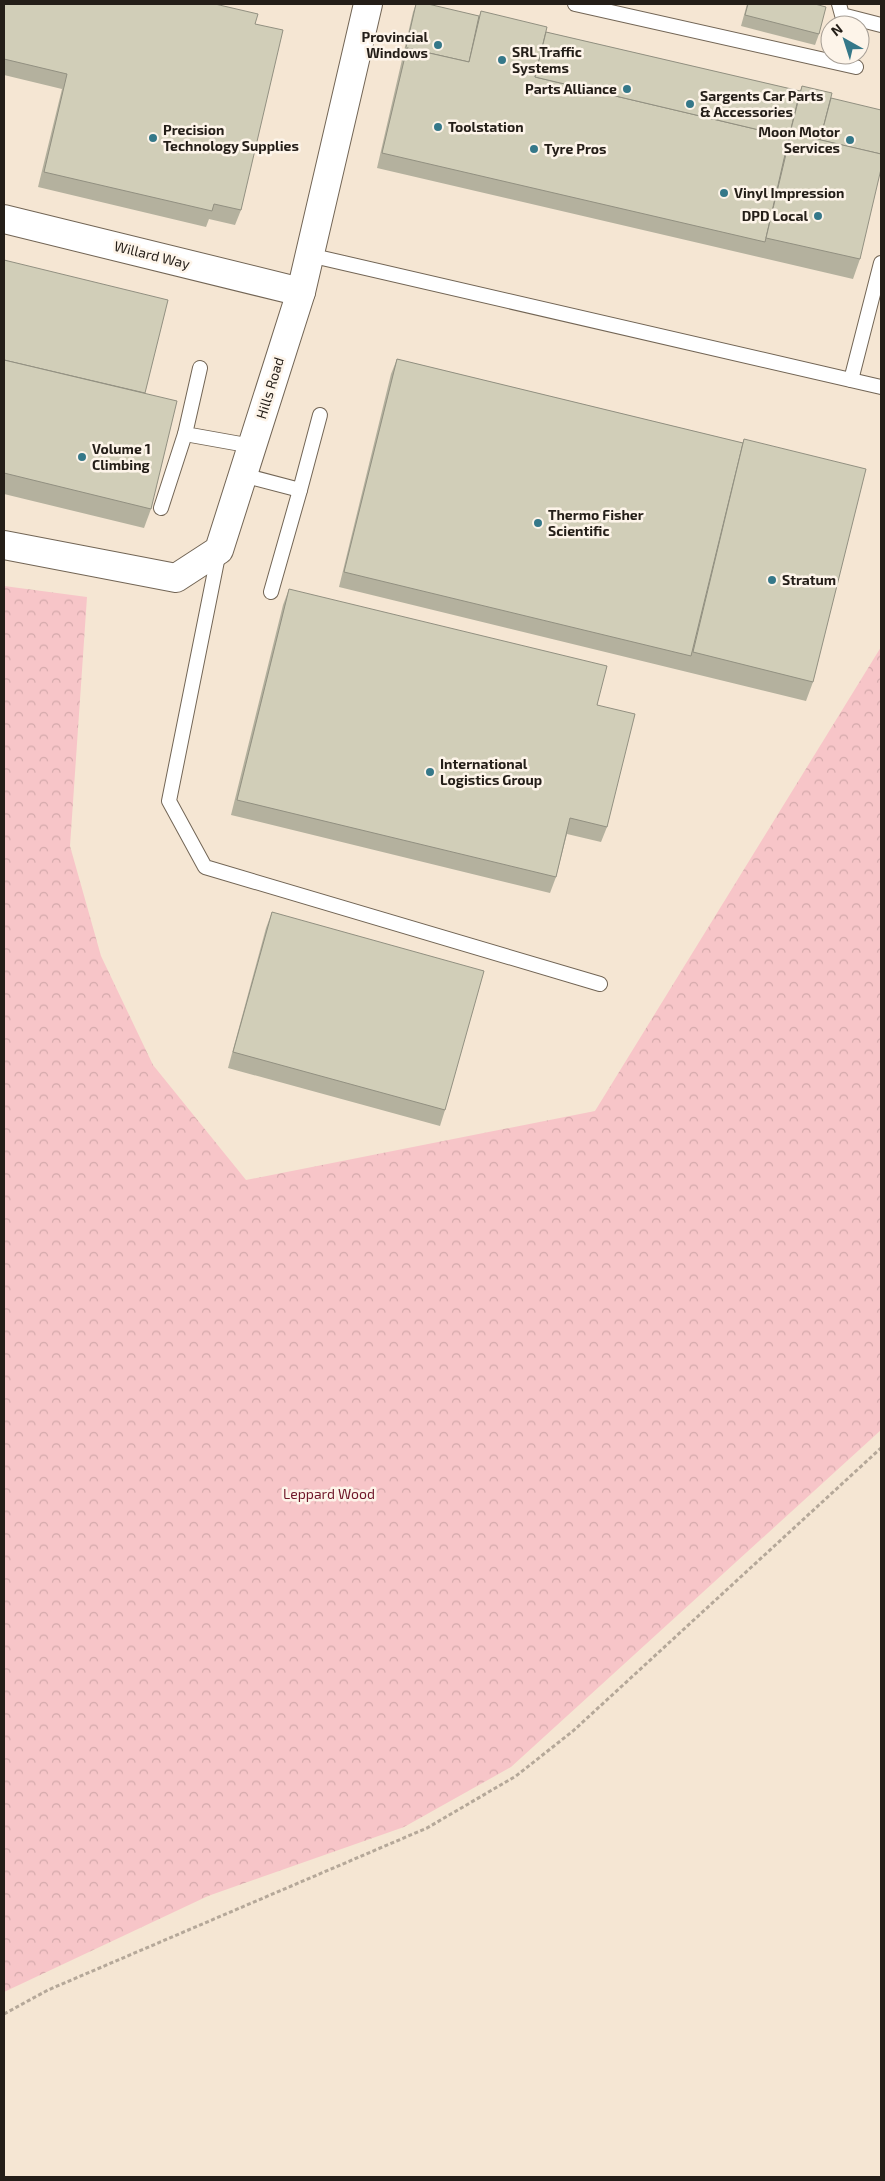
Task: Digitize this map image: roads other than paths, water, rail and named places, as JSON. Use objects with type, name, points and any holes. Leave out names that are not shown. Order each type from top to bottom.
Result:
[{"type":"street","name":"Hills Road","points":[[219,550],[301,292],[368,4]]},
{"type":"street","name":"Willard Way","points":[[4,219],[301,292]]},
{"type":"street","points":[[4,545],[176,578],[219,550]]},
{"type":"lane","points":[[575,4],[856,67]]},
{"type":"lane","points":[[839,4],[842,15],[881,25]]},
{"type":"lane","points":[[309,256],[881,387]]},
{"type":"lane","points":[[851,380],[881,263]]},
{"type":"lane","points":[[161,508],[185,434],[200,368]]},
{"type":"lane","points":[[271,592],[320,414]]},
{"type":"lane","points":[[185,434],[252,446]]},
{"type":"lane","points":[[243,475],[300,490]]},
{"type":"lane","points":[[219,550],[170,801],[205,867],[600,984]]},
{"type":"place","name":"Provincial Windows","points":[[438,45]]},
{"type":"place","name":"SRL Traffic Systems","points":[[502,60]]},
{"type":"place","name":"Parts Alliance","points":[[627,89]]},
{"type":"place","name":"Sargents Car Parts & Accessories","points":[[690,104]]},
{"type":"place","name":"Toolstation","points":[[438,127]]},
{"type":"place","name":"Precision Technology Supplies","points":[[153,138]]},
{"type":"place","name":"Moon Motor Services","points":[[850,140]]},
{"type":"place","name":"Tyre Pros","points":[[534,149]]},
{"type":"place","name":"Vinyl Impression","points":[[724,193]]},
{"type":"place","name":"DPD Local","points":[[818,216]]},
{"type":"place","name":"Volume 1 Climbing","points":[[82,457]]},
{"type":"place","name":"Thermo Fisher Scientific","points":[[538,523]]},
{"type":"place","name":"Stratum","points":[[772,580]]},
{"type":"place","name":"International Logistics Group","points":[[430,772]]},
{"type":"park label","name":"Leppard Wood","points":[[329,1494]]}]
